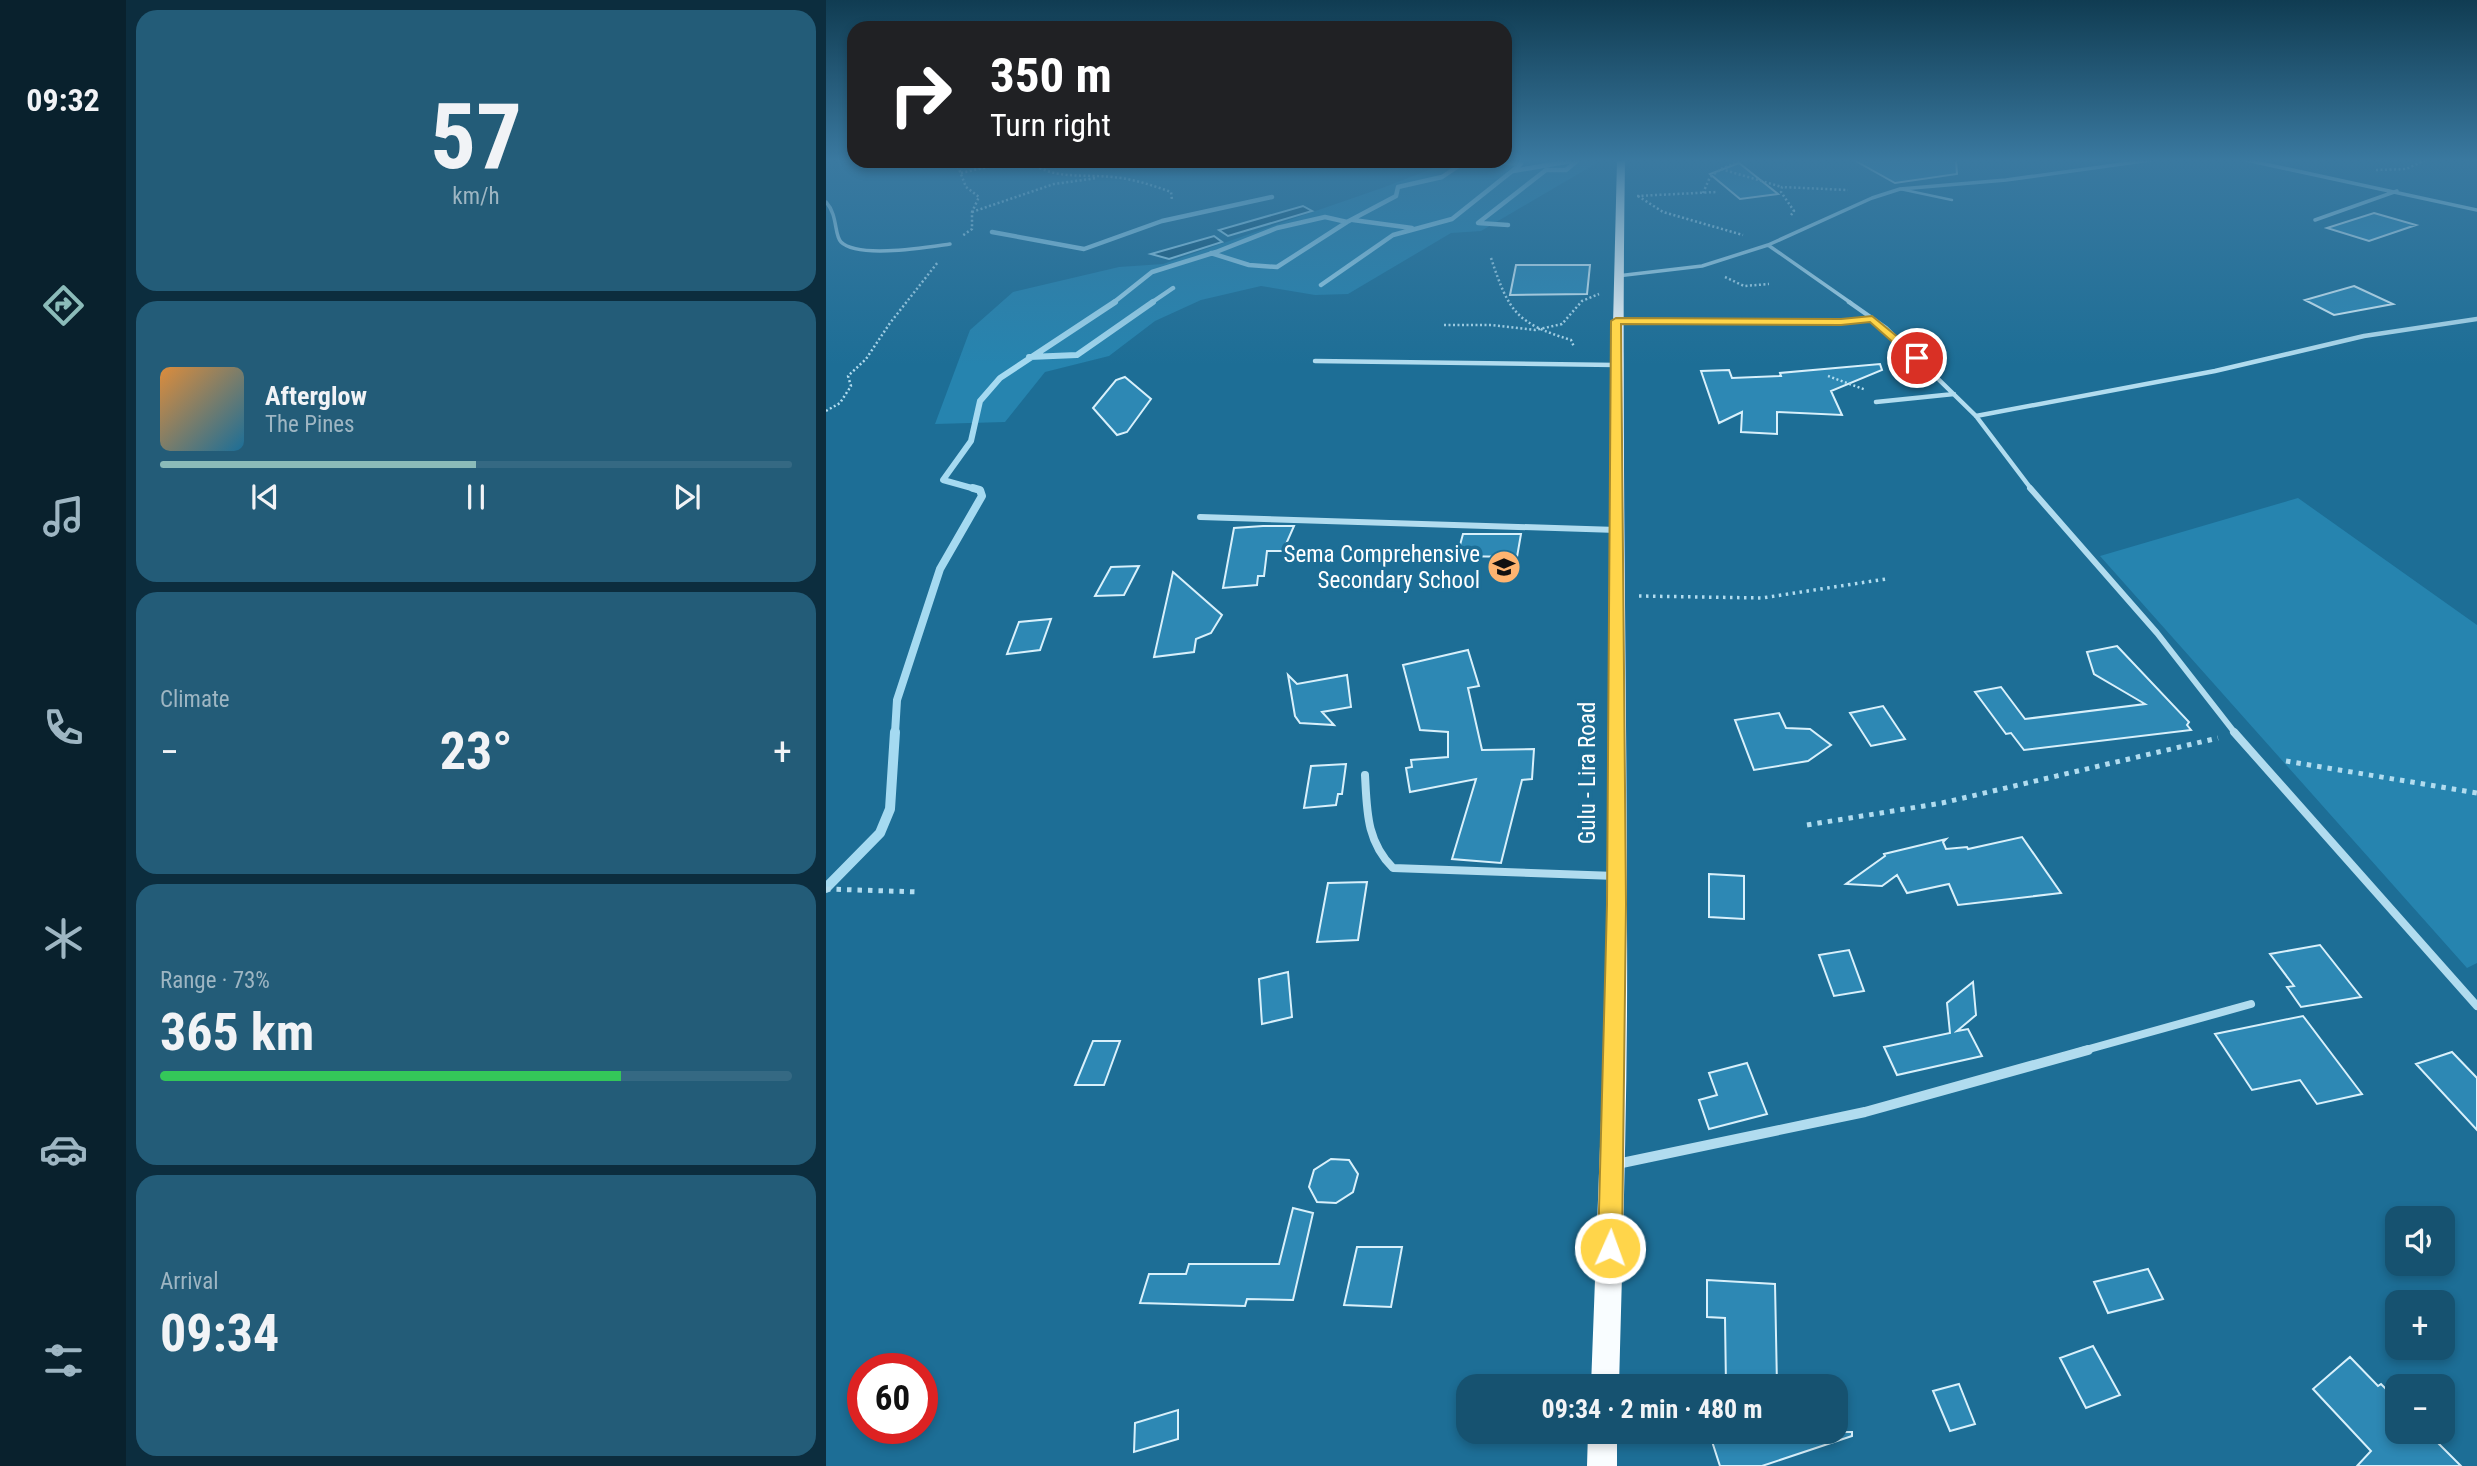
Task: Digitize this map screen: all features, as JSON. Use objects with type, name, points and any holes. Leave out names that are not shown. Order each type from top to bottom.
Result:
[{"type":"main road","name":"Gulu - Lira Road","points":[[1605,1374],[1613,1165],[1617,876],[1616,282],[1624,228]]},
{"type":"main road","points":[[1602,1466],[1603,1444]]},
{"type":"street","points":[[838,228],[843,244],[858,249],[950,244]]},
{"type":"street","points":[[1616,282],[1702,265],[1768,245],[1803,228]]},
{"type":"street","points":[[1768,245],[1886,328],[1976,416],[2040,501],[2157,633],[2236,734],[2477,1006]]},
{"type":"street","points":[[1616,321],[1841,322],[1872,319]]},
{"type":"street","points":[[1976,416],[2215,371],[2364,335],[2477,319]]},
{"type":"street","points":[[1315,361],[1615,365]]},
{"type":"street","points":[[1876,402],[1954,394]]},
{"type":"street","points":[[1200,517],[1618,530]]},
{"type":"street","points":[[1365,775],[1370,836],[1379,856],[1394,868],[1617,876]]},
{"type":"street","points":[[1613,1165],[1864,1112],[2251,1004]]},
{"type":"path","points":[[826,411],[840,403],[851,386],[848,376],[866,359],[950,244],[972,228]]},
{"type":"path","points":[[1721,228],[1768,245]]},
{"type":"path","points":[[1779,228],[1779,239]]},
{"type":"path","points":[[1491,258],[1504,297],[1517,317],[1535,330],[1562,324],[1582,301],[1616,282]]},
{"type":"path","points":[[1702,265],[1744,286],[1769,284]]},
{"type":"path","points":[[1444,326],[1491,325],[1535,330],[1571,340],[1582,365]]},
{"type":"path","points":[[1617,597],[1762,598],[1886,579]]},
{"type":"path","points":[[1807,825],[1942,803],[2236,734]]},
{"type":"path","points":[[2255,755],[2477,793]]},
{"type":"path","points":[[826,889],[920,892]]},
{"type":"shaded area","points":[[1225,228],[1253,228],[1228,236],[1219,230]]},
{"type":"shaded area","points":[[1266,228],[1485,228],[1451,233],[1348,294],[1315,295],[1261,286],[1201,300],[1155,321],[1109,356],[1045,372],[1005,422],[935,424],[970,330],[1013,292],[1119,267],[1163,264]]},
{"type":"shaded area","points":[[1214,236],[1222,242],[1169,259],[1151,254]]},
{"type":"shaded area","points":[[2298,498],[2477,625],[2477,963],[2467,968],[2100,556]]},
{"type":"building","points":[[2328,228],[2406,228],[2369,241]]},
{"type":"building","points":[[1516,265],[1590,265],[1587,294],[1510,295]]},
{"type":"building","points":[[2354,286],[2393,304],[2334,315],[2305,300]]},
{"type":"building","points":[[1880,364],[1882,370],[1831,391],[1842,415],[1777,412],[1777,434],[1741,432],[1742,412],[1719,423],[1701,371],[1729,370],[1732,378],[1781,376],[1780,373]]},
{"type":"building","points":[[1125,377],[1151,399],[1127,432],[1117,435],[1093,408],[1116,380]]},
{"type":"building","points":[[1294,526],[1283,551],[1267,551],[1264,576],[1258,576],[1257,585],[1223,588],[1234,528]]},
{"type":"building","points":[[1463,534],[1521,534],[1517,557],[1457,556]]},
{"type":"building","points":[[1139,566],[1124,595],[1095,596],[1111,567]]},
{"type":"building","points":[[1173,572],[1222,615],[1211,633],[1196,639],[1194,652],[1154,657]]},
{"type":"building","points":[[1051,619],[1040,650],[1007,654],[1019,622]]},
{"type":"building","points":[[2117,646],[2189,722],[2187,725],[2191,730],[2024,750],[2011,733],[2006,734],[1975,692],[2001,687],[2025,719],[2145,704],[2094,674],[2087,652]]},
{"type":"building","points":[[1468,650],[1479,686],[1468,688],[1482,750],[1534,749],[1532,779],[1522,780],[1501,863],[1452,859],[1476,779],[1410,792],[1406,768],[1412,767],[1411,760],[1448,757],[1448,732],[1420,730],[1403,665]]},
{"type":"building","points":[[1288,675],[1297,684],[1347,675],[1351,707],[1322,712],[1334,725],[1300,723],[1295,716]]},
{"type":"building","points":[[1883,706],[1905,739],[1871,746],[1850,713]]},
{"type":"building","points":[[1779,713],[1786,728],[1810,729],[1831,745],[1808,761],[1754,770],[1735,720]]},
{"type":"building","points":[[1346,764],[1342,794],[1338,794],[1336,805],[1304,808],[1311,766]]},
{"type":"building","points":[[2022,837],[2061,893],[1958,905],[1949,884],[1907,893],[1897,875],[1882,886],[1846,884],[1885,856],[1884,854],[1946,839],[1943,842],[1946,849],[1968,849]]},
{"type":"building","points":[[1709,874],[1744,876],[1744,919],[1709,917]]},
{"type":"building","points":[[1367,882],[1358,940],[1317,942],[1328,883]]},
{"type":"building","points":[[2320,945],[2361,997],[2301,1007],[2287,987],[2294,986],[2270,954]]},
{"type":"building","points":[[1849,950],[1864,991],[1834,996],[1819,955]]},
{"type":"building","points":[[1288,972],[1292,1017],[1262,1024],[1259,979]]},
{"type":"building","points":[[1973,982],[1976,1015],[1957,1031],[1968,1029],[1982,1056],[1897,1075],[1884,1047],[1950,1033],[1947,1003]]},
{"type":"building","points":[[2303,1016],[2362,1094],[2317,1104],[2300,1080],[2252,1090],[2215,1034]]},
{"type":"building","points":[[1093,1041],[1120,1041],[1104,1085],[1075,1085]]},
{"type":"building","points":[[2452,1052],[2477,1078],[2477,1130],[2416,1064]]},
{"type":"building","points":[[1747,1063],[1767,1114],[1709,1129],[1699,1100],[1717,1095],[1709,1073]]},
{"type":"building","points":[[1331,1159],[1349,1160],[1358,1174],[1353,1192],[1336,1203],[1317,1202],[1309,1187],[1314,1170]]},
{"type":"building","points":[[1293,1208],[1313,1213],[1293,1300],[1247,1299],[1245,1306],[1140,1303],[1149,1274],[1186,1274],[1189,1264],[1279,1264]]},
{"type":"building","points":[[1357,1247],[1402,1247],[1391,1307],[1344,1305]]},
{"type":"building","points":[[2148,1269],[2163,1299],[2108,1313],[2094,1282]]},
{"type":"building","points":[[1707,1280],[1775,1284],[1777,1374],[1726,1374],[1725,1318],[1707,1317]]},
{"type":"building","points":[[2093,1346],[2120,1395],[2086,1408],[2060,1358]]},
{"type":"building","points":[[2350,1357],[2378,1386],[2381,1384],[2385,1388],[2385,1444],[2439,1444],[2461,1466],[2357,1466],[2371,1451],[2313,1389]]},
{"type":"building","points":[[1959,1384],[1975,1424],[1950,1431],[1933,1391]]},
{"type":"building","points":[[1178,1410],[1178,1439],[1134,1452],[1135,1423]]},
{"type":"building","points":[[1713,1444],[1828,1444],[1762,1466],[1720,1466]]},
{"type":"waterway","points":[[992,232],[1084,249],[1141,228]]},
{"type":"waterway","points":[[1212,253],[1276,228]]},
{"type":"waterway","points":[[1212,253],[1249,265],[1277,267],[1337,228]]},
{"type":"waterway","points":[[1321,285],[1393,235],[1417,228]]},
{"type":"waterway","points":[[1113,303],[1152,272],[1212,253]]},
{"type":"waterway","points":[[1151,303],[1173,288]]},
{"type":"waterway","points":[[1032,357],[1115,302]]},
{"type":"waterway","points":[[1032,357],[1077,355],[1153,302]]},
{"type":"waterway","points":[[979,490],[943,480],[971,441],[980,401],[1000,378],[1032,357]]},
{"type":"waterway","points":[[895,733],[897,700],[940,569],[982,496],[980,490],[973,488]]},
{"type":"waterway","points":[[826,888],[880,833],[890,809],[895,732]]},
{"type":"place","name":"Sema Comprehensive Secondary School","points":[[1504,567]]},
{"type":"route","points":[[1610,1248],[1617,904],[1616,321],[1841,322],[1872,319],[1886,328],[1917,358]]}]
